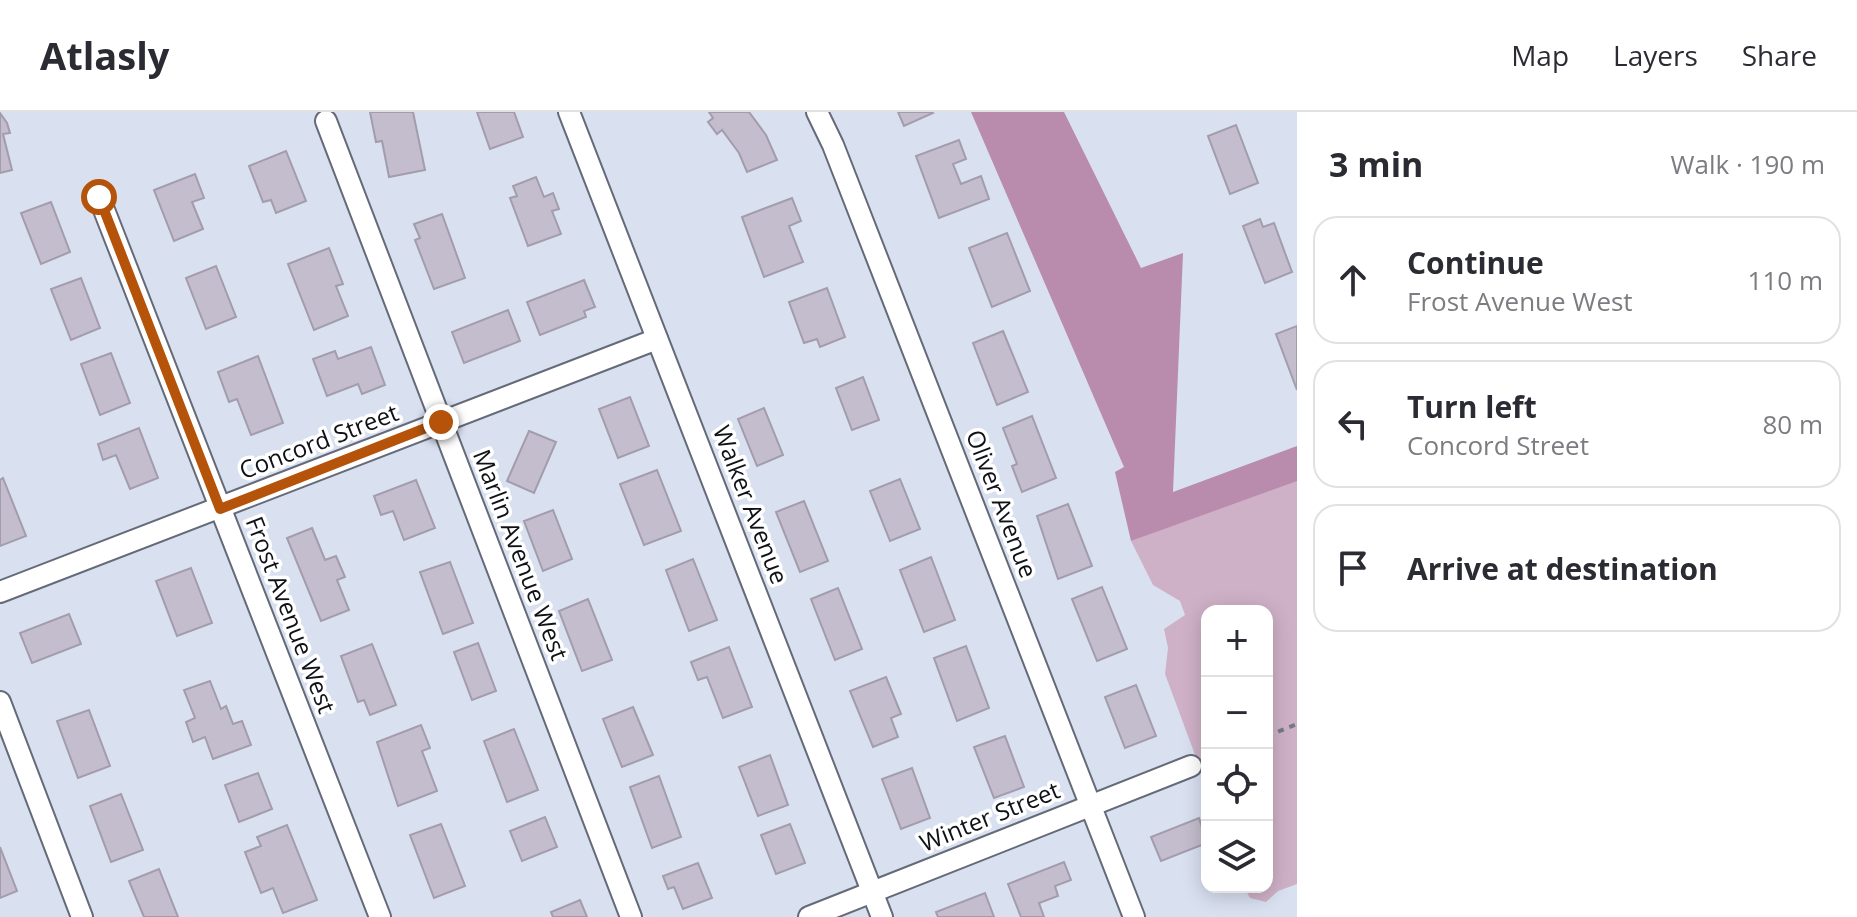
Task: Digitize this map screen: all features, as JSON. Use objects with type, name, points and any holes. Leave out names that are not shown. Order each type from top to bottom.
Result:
[{"type":"street","name":"Walker Avenue","points":[[569,112],[882,917]]},
{"type":"street","name":"Oliver Avenue","points":[[817,112],[1134,917]]},
{"type":"street","name":"Marlin Avenue West","points":[[326,121],[631,917]]},
{"type":"street","name":"Frost Avenue West","points":[[99,197],[380,917]]},
{"type":"street","name":"Concord Street","points":[[0,592],[657,339]]},
{"type":"street","points":[[0,702],[82,917]]},
{"type":"street","name":"Winter Street","points":[[809,917],[1191,766]]},
{"type":"path","points":[[1273,734],[1297,724]]},
{"type":"shaded area","points":[[971,112],[1064,112],[1141,268],[1183,253],[1173,492],[1297,446],[1297,481],[1131,541],[1115,472],[1124,467]]},
{"type":"shaded area","points":[[1297,478],[1297,884],[1278,891],[1266,902],[1250,898],[1247,893],[1273,893],[1273,605],[1201,605],[1201,771],[1165,674],[1168,648],[1164,629],[1185,615],[1180,601],[1153,585],[1131,541]]},
{"type":"building","points":[[370,112],[413,112],[425,170],[389,177],[382,141],[376,142]]},
{"type":"building","points":[[477,112],[514,112],[523,137],[490,149]]},
{"type":"building","points":[[709,112],[749,112],[766,135],[777,160],[747,172],[739,153],[722,130],[717,134],[708,122],[713,118]]},
{"type":"building","points":[[898,112],[932,112],[933,113],[904,126]]},
{"type":"building","points":[[0,113],[10,133],[3,134],[12,170],[0,173]]},
{"type":"building","points":[[1236,125],[1258,183],[1230,194],[1208,136]]},
{"type":"building","points":[[959,140],[966,159],[953,164],[961,184],[981,176],[989,199],[939,218],[916,156]]},
{"type":"building","points":[[286,151],[306,201],[276,213],[271,200],[263,202],[249,166]]},
{"type":"building","points":[[195,174],[204,198],[192,202],[203,229],[174,241],[154,190]]},
{"type":"building","points":[[536,177],[544,197],[553,193],[559,209],[552,211],[561,234],[528,246],[510,198],[517,196],[513,186]]},
{"type":"building","points":[[792,198],[801,221],[789,226],[803,262],[764,277],[742,217]]},
{"type":"building","points":[[51,202],[70,252],[41,264],[21,213]]},
{"type":"building","points":[[442,214],[465,278],[434,289],[415,240],[420,238],[414,224]]},
{"type":"building","points":[[1260,219],[1263,227],[1274,223],[1292,272],[1265,283],[1243,226]]},
{"type":"building","points":[[1007,233],[1030,291],[992,307],[969,248]]},
{"type":"building","points":[[329,248],[343,284],[336,286],[348,316],[314,330],[288,264]]},
{"type":"building","points":[[216,266],[236,317],[206,329],[186,278]]},
{"type":"building","points":[[81,278],[100,328],[71,340],[51,289]]},
{"type":"building","points":[[584,280],[595,307],[584,311],[586,317],[540,335],[527,302]]},
{"type":"building","points":[[827,288],[845,337],[820,347],[817,339],[804,343],[789,302]]},
{"type":"building","points":[[508,310],[520,341],[464,363],[452,332]]},
{"type":"building","points":[[1297,326],[1297,390],[1276,334]]},
{"type":"building","points":[[1003,331],[1028,392],[997,405],[973,343]]},
{"type":"building","points":[[371,347],[385,385],[362,394],[358,384],[327,396],[313,359],[335,351],[338,359]]},
{"type":"building","points":[[111,353],[130,403],[100,415],[81,364]]},
{"type":"building","points":[[258,356],[283,423],[251,435],[237,399],[229,402],[218,372]]},
{"type":"building","points":[[863,377],[879,420],[852,430],[836,388]]},
{"type":"building","points":[[630,397],[649,446],[618,458],[599,409]]},
{"type":"building","points":[[764,408],[783,455],[757,466],[738,419]]},
{"type":"building","points":[[1032,416],[1056,478],[1022,492],[1012,466],[1017,464],[1003,428]]},
{"type":"building","points":[[139,428],[158,478],[130,489],[116,455],[103,460],[98,444]]},
{"type":"building","points":[[529,431],[556,442],[534,493],[507,481]]},
{"type":"building","points":[[657,470],[681,531],[644,545],[620,484]]},
{"type":"building","points":[[3,478],[26,536],[0,546],[0,480]]},
{"type":"building","points":[[900,479],[920,529],[890,541],[870,491]]},
{"type":"building","points":[[416,480],[435,528],[404,540],[393,511],[381,515],[374,496]]},
{"type":"building","points":[[804,501],[828,561],[800,572],[776,512]]},
{"type":"building","points":[[1068,504],[1092,566],[1058,579],[1037,516]]},
{"type":"building","points":[[553,510],[572,559],[543,571],[524,521]]},
{"type":"building","points":[[312,528],[325,560],[336,556],[345,577],[337,580],[349,610],[321,621],[287,538]]},
{"type":"building","points":[[931,557],[955,620],[924,632],[900,570]]},
{"type":"building","points":[[693,559],[717,620],[689,631],[666,570]]},
{"type":"building","points":[[450,562],[473,623],[443,634],[420,572]]},
{"type":"building","points":[[191,568],[212,623],[177,636],[156,581]]},
{"type":"building","points":[[1102,587],[1127,649],[1097,661],[1072,599]]},
{"type":"building","points":[[838,588],[862,649],[835,660],[811,599]]},
{"type":"building","points":[[588,599],[612,660],[582,671],[559,611]]},
{"type":"building","points":[[69,614],[81,644],[32,663],[20,633]]},
{"type":"building","points":[[478,643],[496,691],[472,700],[454,652]]},
{"type":"building","points":[[372,644],[396,705],[370,715],[364,700],[358,702],[341,656]]},
{"type":"building","points":[[966,646],[989,708],[957,721],[934,658]]},
{"type":"building","points":[[729,647],[752,707],[723,718],[707,677],[698,680],[691,662]]},
{"type":"building","points":[[886,677],[901,714],[891,718],[898,737],[873,747],[850,691]]},
{"type":"building","points":[[210,681],[221,709],[226,706],[233,724],[242,721],[251,745],[213,759],[205,737],[193,742],[186,722],[195,718],[184,690]]},
{"type":"building","points":[[1136,685],[1156,736],[1125,748],[1105,697]]},
{"type":"building","points":[[633,707],[653,755],[622,767],[603,719]]},
{"type":"building","points":[[89,710],[110,766],[78,778],[57,721]]},
{"type":"building","points":[[421,725],[430,748],[422,751],[437,791],[398,806],[377,742]]},
{"type":"building","points":[[514,729],[538,790],[507,802],[484,741]]},
{"type":"building","points":[[1005,736],[1024,787],[994,798],[974,747]]},
{"type":"building","points":[[770,755],[788,805],[758,816],[739,767]]},
{"type":"building","points":[[912,768],[930,818],[901,829],[882,779]]},
{"type":"building","points":[[258,773],[272,809],[239,822],[225,785]]},
{"type":"building","points":[[659,776],[681,837],[652,848],[630,787]]},
{"type":"building","points":[[121,794],[143,850],[111,862],[90,806]]},
{"type":"building","points":[[545,817],[557,847],[522,861],[510,831]]},
{"type":"building","points":[[1199,818],[1201,845],[1161,861],[1151,837]]},
{"type":"building","points":[[441,824],[465,886],[434,898],[410,835]]},
{"type":"building","points":[[790,824],[805,863],[776,874],[761,835]]},
{"type":"building","points":[[287,825],[317,900],[283,913],[273,888],[261,893],[245,852],[261,846],[257,837]]},
{"type":"building","points":[[0,847],[17,891],[0,898]]},
{"type":"building","points":[[1064,862],[1071,880],[1055,886],[1058,896],[1039,903],[1044,917],[1021,917],[1008,884]]},
{"type":"building","points":[[698,863],[712,898],[683,909],[674,887],[668,889],[663,876]]},
{"type":"building","points":[[159,869],[178,917],[144,917],[129,881]]},
{"type":"building","points":[[985,893],[994,917],[938,917],[936,912]]},
{"type":"building","points":[[580,900],[587,917],[553,917],[551,912]]},
{"type":"route","points":[[99,197],[220,509],[441,422]]}]
